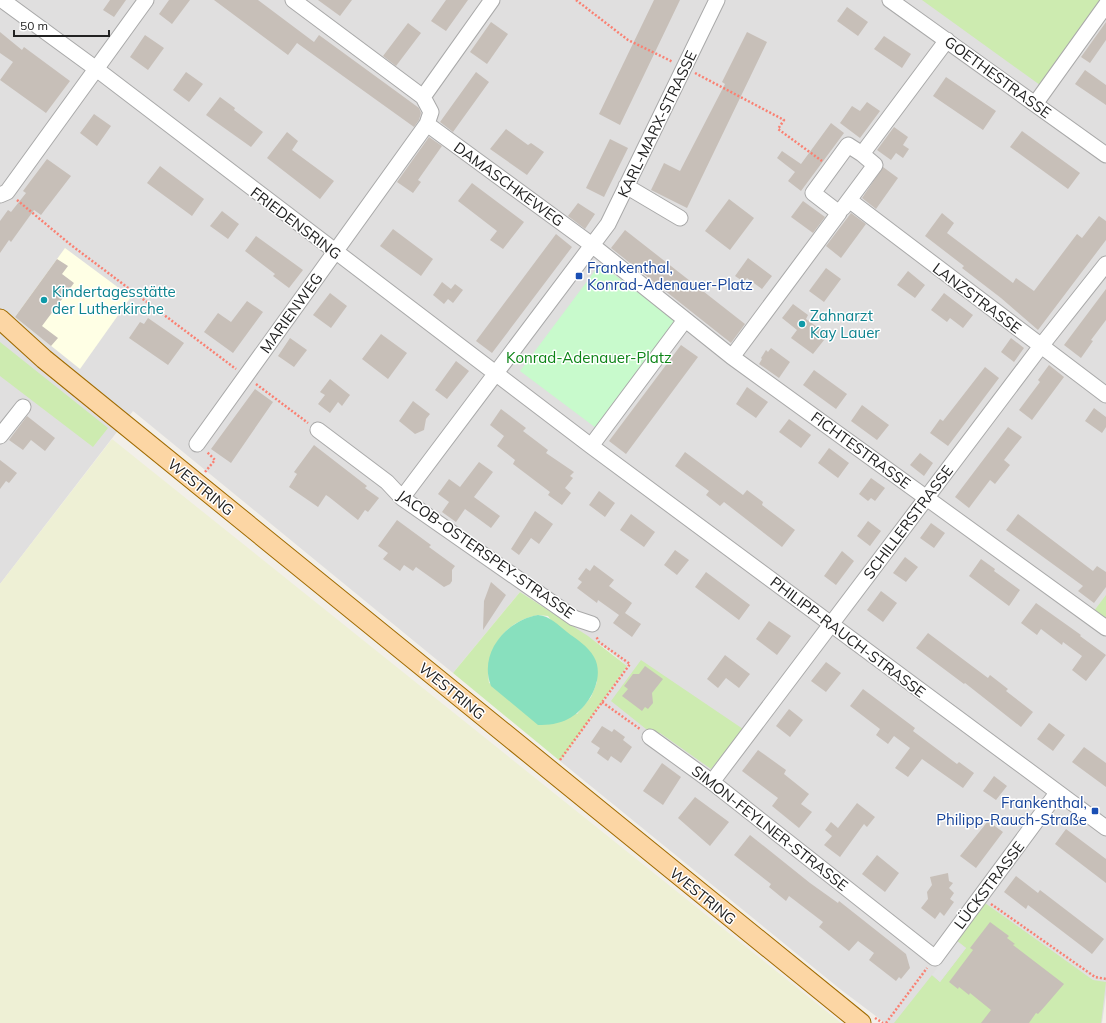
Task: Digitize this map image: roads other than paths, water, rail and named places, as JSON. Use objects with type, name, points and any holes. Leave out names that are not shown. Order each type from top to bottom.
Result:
[{"type":"main road","name":"WESTRING","points":[[0,319],[44,359],[861,1023]]},
{"type":"main road","name":"WESTRING","points":[[0,328],[44,359]]},
{"type":"street","name":"FRIEDENSRING","points":[[2,0],[95,68],[591,446]]},
{"type":"street","points":[[3,193],[146,0]]},
{"type":"street","points":[[293,0],[423,97],[431,112],[427,124]]},
{"type":"street","points":[[423,97],[492,0]]},
{"type":"street","name":"KARL-MARX-STRASSE","points":[[592,245],[608,224],[717,0]]},
{"type":"street","name":"GOETHESTRASSE","points":[[890,0],[1106,154]]},
{"type":"street","points":[[1035,104],[1106,5]]},
{"type":"street","points":[[862,154],[947,40]]},
{"type":"street","name":"MARIENWEG","points":[[197,444],[427,124]]},
{"type":"street","name":"DAMASCHKEWEG","points":[[427,124],[592,245]]},
{"type":"street","points":[[402,498],[592,245],[732,357],[875,165],[848,145],[813,193],[839,213]]},
{"type":"street","points":[[626,186],[680,218]]},
{"type":"street","name":"LANZSTRASSE","points":[[849,200],[1106,395]]},
{"type":"street","name":"SCHILLERSTRASSE","points":[[712,782],[1041,346],[1106,264]]},
{"type":"street","points":[[591,446],[685,320]]},
{"type":"street","name":"FICHTESTRASSE","points":[[732,357],[1106,628]]},
{"type":"street","points":[[0,436],[23,407]]},
{"type":"street","name":"JACOB-OSTERSPEY-STRASSE","points":[[318,430],[387,482],[402,498],[574,618],[592,624]]},
{"type":"street","name":"PHILIPP-RAUCH-STRASSE","points":[[591,446],[1106,828]]},
{"type":"street","name":"SIMON-FEYLNER-STRASSE","points":[[650,737],[712,782],[935,958]]},
{"type":"street","name":"LÜCKSTRASSE","points":[[935,958],[1057,793]]},
{"type":"place","name":"Frankenthal, Konrad-Adenauer-Platz","points":[[579,276]]},
{"type":"place","name":"Kindertagesstätte der Lutherkirche","points":[[44,300]]},
{"type":"place","name":"Zahnarzt Kay Lauer","points":[[802,324]]},
{"type":"place","name":"Frankenthal, Philipp-Rauch-Straße","points":[[1095,811]]},
{"type":"park label","name":"Konrad-Adenauer-Platz","points":[[589,357]]}]
